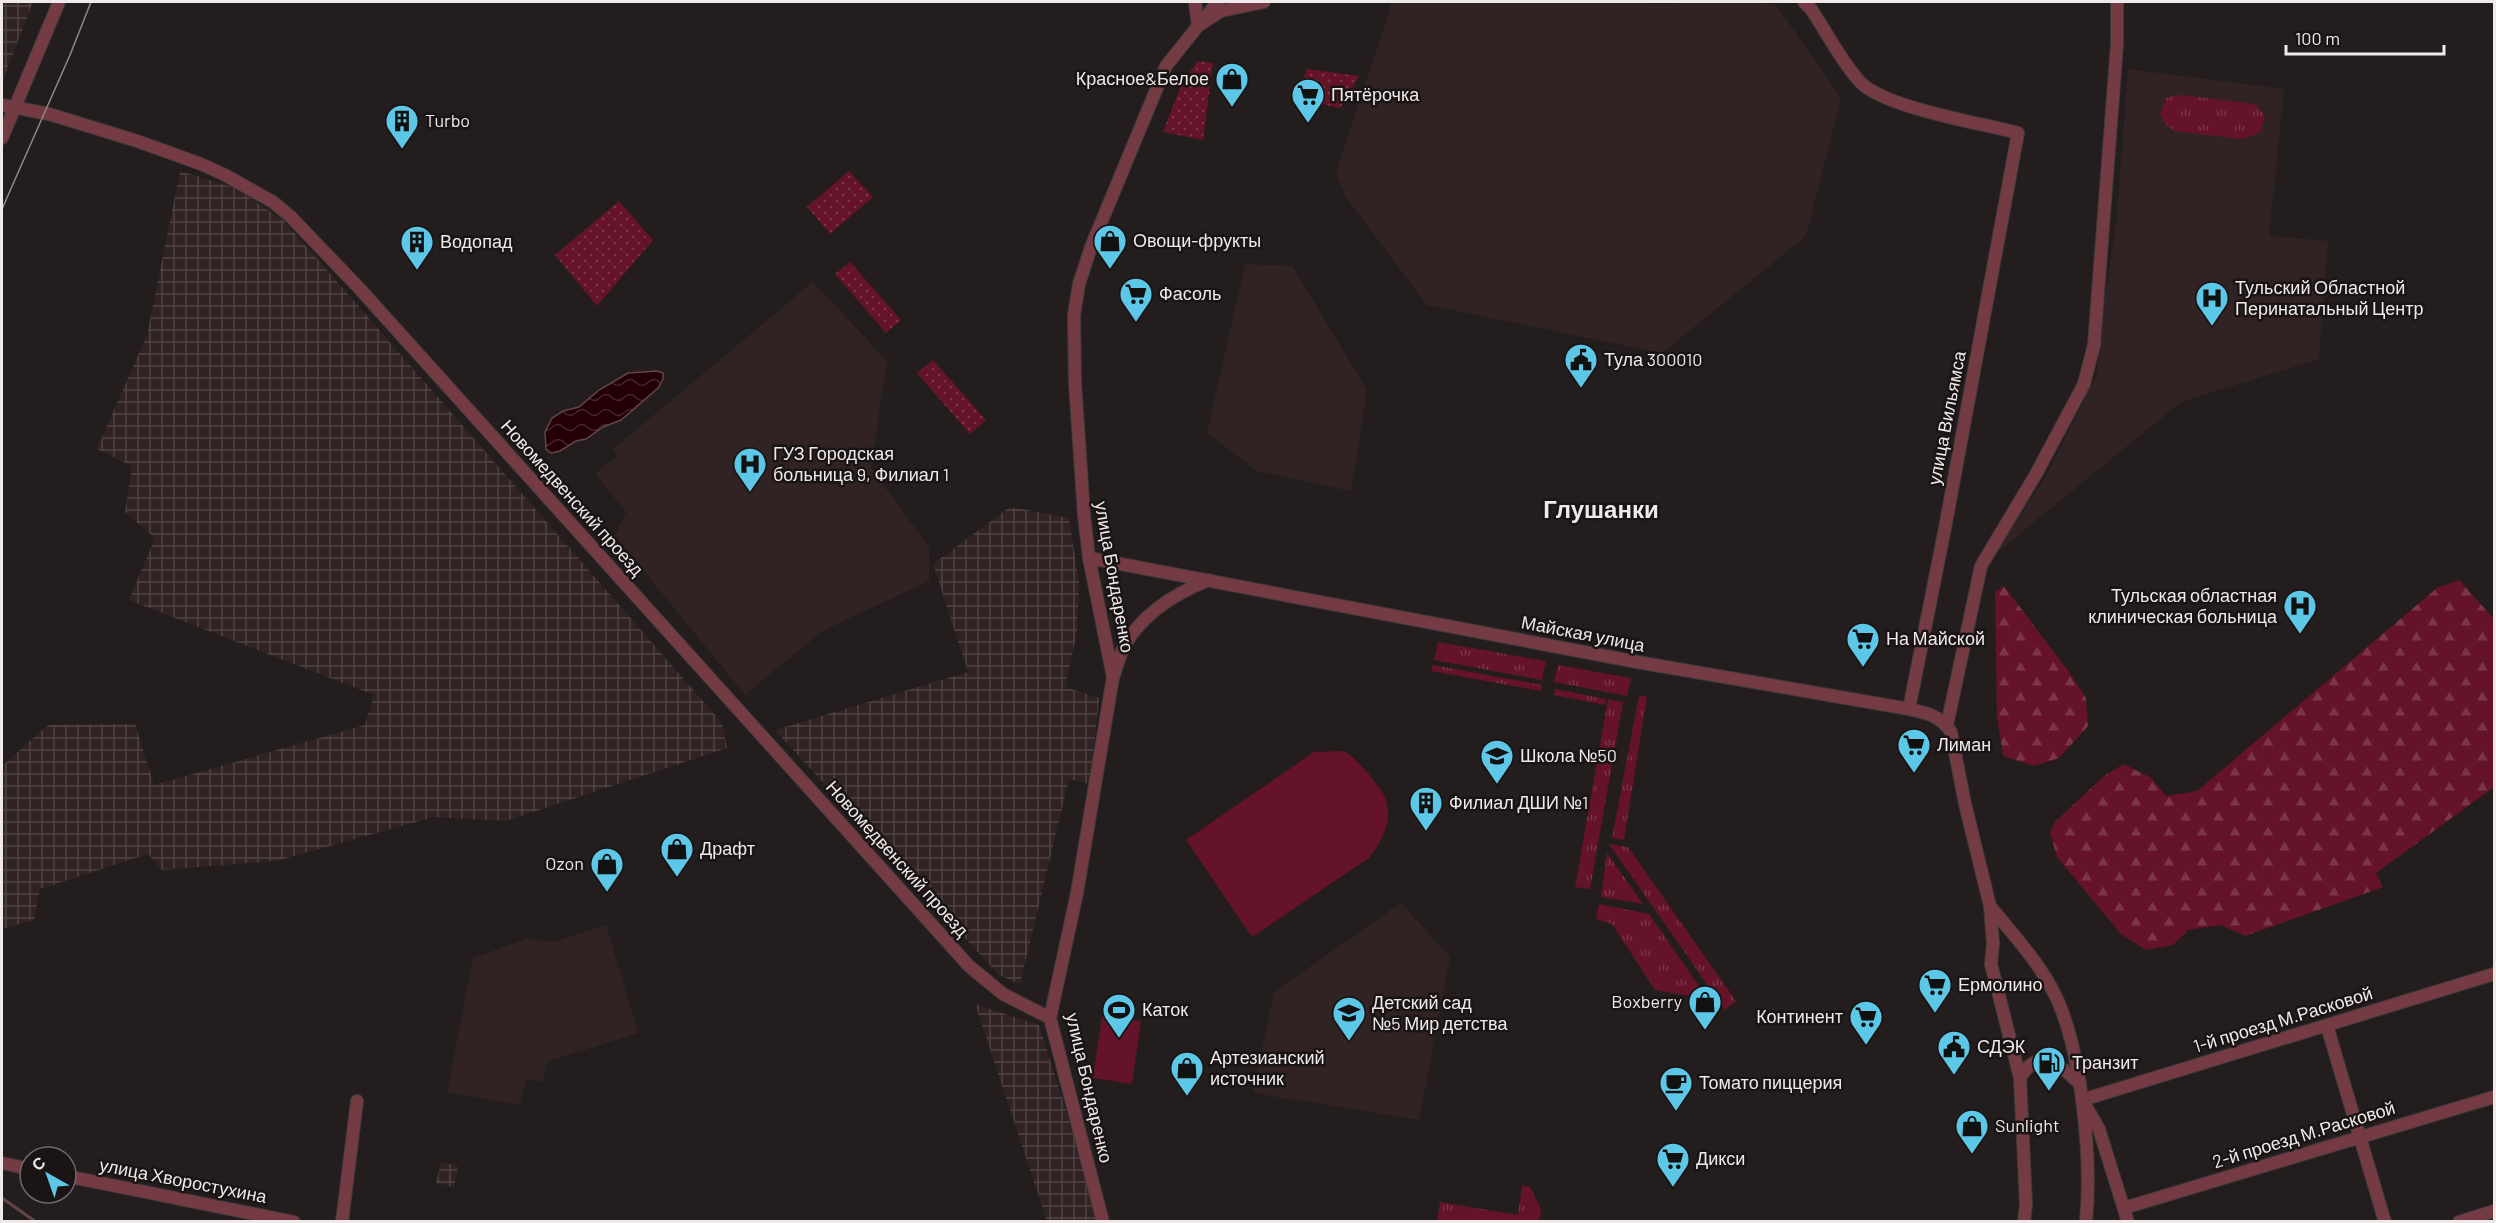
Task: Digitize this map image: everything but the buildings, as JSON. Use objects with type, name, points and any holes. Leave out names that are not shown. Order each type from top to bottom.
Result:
[{"type":"street","points":[[2,138],[59,2]]},
{"type":"street","points":[[1195,2],[1198,26]]},
{"type":"street","points":[[1198,26],[1218,2]]},
{"type":"street","name":"улица Бондаренко","points":[[1103,1221],[1050,1017],[1077,893],[1113,676],[1089,558],[1084,515],[1075,383],[1074,315],[1079,284],[1091,247],[1166,66],[1198,26],[1221,11],[1248,3],[1264,2]]},
{"type":"street","name":"улица Вильямса","points":[[1804,2],[1812,9],[1844,60],[1861,82],[1874,93],[1902,104],[2018,132],[1909,709]]},
{"type":"street","points":[[2024,1221],[2020,1078],[1990,964],[1993,943],[1990,906],[1965,804],[1951,732],[1947,725],[1981,566],[2037,474],[2084,384],[2094,345],[2117,44],[2117,2]]},
{"type":"street","name":"Новомедвенский проезд","points":[[2,105],[49,114],[201,164],[251,189],[291,217],[352,280],[969,966],[1003,994],[1050,1017]]},
{"type":"street","name":"Майская улица","points":[[1089,558],[1637,662],[1909,709],[1935,715],[1947,725]]},
{"type":"street","points":[[1113,676],[1125,646],[1146,619],[1174,597],[1209,580]]},
{"type":"street","points":[[1990,906],[2054,992],[2066,1027],[2081,1085],[2088,1167],[2086,1221]]},
{"type":"street","points":[[1993,943],[2014,942],[2022,947]]},
{"type":"street","name":"1-й проезд М.Расковой","points":[[2082,1100],[2494,974]]},
{"type":"street","points":[[2327,1026],[2385,1221]]},
{"type":"street","points":[[2020,1078],[2024,1070],[2044,1060],[2057,1062],[2081,1085]]},
{"type":"street","name":"2-й проезд М.Расковой","points":[[2124,1208],[2494,1097]]},
{"type":"street","points":[[2082,1100],[2099,1129],[2128,1221]]},
{"type":"street","points":[[342,1221],[357,1101]]},
{"type":"street","points":[[2,1164],[18,1167]]},
{"type":"street","name":"улица Хворостухина","points":[[78,1178],[294,1221]]},
{"type":"street","points":[[2459,1221],[2494,1211]]},
{"type":"shaded area","points":[[2,2],[33,2],[2,82]]},
{"type":"shaded area","points":[[1392,2],[1648,2],[1649,4],[1676,4],[1676,2],[1751,2],[1776,5],[1841,98],[1806,236],[1662,353],[1427,305],[1346,197],[1336,173]]},
{"type":"shaded area","name":"Тульский Областной Перинатальный Центр","points":[[2128,69],[2284,89],[2269,236],[2328,241],[2319,359],[2181,402],[1995,554],[2046,476],[2097,374],[2105,295],[2117,217]]},
{"type":"shaded area","points":[[180,171],[236,188],[285,222],[722,723],[727,748],[506,821],[434,817],[276,861],[162,870],[148,854],[40,889],[34,920],[2,929],[2,766],[48,725],[135,724],[154,785],[365,725],[374,695],[129,600],[155,538],[125,512],[132,466],[97,449],[147,335]]},
{"type":"shaded area","points":[[1245,264],[1292,266],[1367,390],[1351,491],[1257,471],[1207,433]]},
{"type":"shaded area","name":"ГУЗ Городская больница 9, Филиал 1","points":[[813,282],[887,361],[871,468],[929,547],[929,581],[824,630],[756,685],[746,696],[615,536],[626,512],[595,474],[617,456],[613,449]]},
{"type":"shaded area","points":[[1010,507],[1069,518],[1079,583],[1077,632],[1065,687],[1099,698],[1090,784],[1069,779],[1020,984],[999,975],[775,730],[968,672],[933,564]]},
{"type":"shaded area","name":"Детский сад №5 Мир детства","points":[[1401,903],[1450,957],[1419,1120],[1253,1093],[1274,992]]},
{"type":"shaded area","points":[[606,925],[638,1033],[547,1062],[543,1082],[527,1080],[519,1105],[447,1092],[473,958],[527,939],[554,942]]},
{"type":"shaded area","points":[[975,1004],[1039,1025],[1101,1221],[1047,1221]]},
{"type":"shaded area","points":[[441,1162],[458,1166],[454,1187],[436,1183]]},
{"type":"green space","points":[[1198,61],[1213,63],[1203,140],[1163,132],[1182,83]]},
{"type":"green space","points":[[1306,69],[1359,76],[1340,108],[1299,99]]},
{"type":"green space","points":[[2180,95],[2255,104],[2265,116],[2260,133],[2241,139],[2174,131],[2165,124],[2160,114],[2166,98]]},
{"type":"green space","points":[[849,171],[873,197],[830,234],[807,207]]},
{"type":"green space","points":[[619,201],[653,240],[597,306],[555,255]]},
{"type":"green space","points":[[850,262],[901,320],[886,333],[835,274]]},
{"type":"green space","points":[[933,360],[986,420],[970,434],[917,373]]},
{"type":"green space","points":[[2459,580],[2494,619],[2494,787],[2376,873],[2383,887],[2245,936],[2220,925],[2188,930],[2173,945],[2146,950],[2121,934],[2057,857],[2050,832],[2055,822],[2104,776],[2124,764],[2151,778],[2166,796],[2197,791],[2437,588]]},
{"type":"green space","points":[[2004,586],[2086,698],[2088,726],[2059,758],[2034,766],[2003,756],[1997,717],[1995,592]]},
{"type":"green space","points":[[1438,642],[1546,661],[1542,680],[1434,660]]},
{"type":"green space","points":[[1433,665],[1542,685],[1541,691],[1431,671]]},
{"type":"green space","points":[[1558,665],[1631,678],[1627,696],[1554,682]]},
{"type":"green space","points":[[1555,689],[1606,699],[1605,705],[1554,695]]},
{"type":"green space","points":[[1639,695],[1647,697],[1624,840],[1612,838]]},
{"type":"green space","points":[[1608,699],[1623,702],[1590,889],[1575,887]]},
{"type":"green space","points":[[1344,751],[1365,770],[1385,797],[1388,813],[1382,837],[1369,858],[1252,937],[1186,840],[1314,752]]},
{"type":"green space","points":[[1609,844],[1628,847],[1736,1001],[1725,1010]]},
{"type":"green space","points":[[1607,853],[1643,904],[1601,897]]},
{"type":"green space","points":[[1599,904],[1649,914],[1708,999],[1655,990],[1612,924],[1596,919]]},
{"type":"green space","name":"Каток","points":[[1102,1016],[1141,1021],[1132,1084],[1093,1078]]},
{"type":"green space","points":[[1522,1186],[1530,1187],[1541,1209],[1540,1218],[1536,1221],[1437,1221],[1440,1202],[1518,1215]]},
{"type":"water","points":[[657,371],[663,373],[663,379],[658,388],[621,420],[603,427],[586,439],[576,441],[560,451],[551,453],[546,449],[545,432],[552,418],[563,411],[579,407],[599,390],[628,373]]},
{"type":"waterway","points":[[2,1198],[36,1222]]},
{"type":"tram line","points":[[2,209],[91,2]]},
{"type":"place","name":"Красное&Белое","points":[[1232,108]]},
{"type":"place","name":"Пятёрочка","points":[[1308,124]]},
{"type":"place","name":"Turbo","points":[[402,150]]},
{"type":"place","name":"Овощи-фрукты","points":[[1110,270]]},
{"type":"place","name":"Водопад","points":[[417,271]]},
{"type":"place","name":"Фасоль","points":[[1136,323]]},
{"type":"place","name":"Тульский Областной Перинатальный Центр","points":[[2212,327]]},
{"type":"place","name":"Тула 300010","points":[[1581,389]]},
{"type":"place","name":"ГУЗ Городская больница 9, Филиал 1","points":[[750,493]]},
{"type":"place","name":"Тульская областная клиническая больница","points":[[2300,635]]},
{"type":"place","name":"На Майской","points":[[1863,668]]},
{"type":"place","name":"Лиман","points":[[1914,774]]},
{"type":"place","name":"Школа №50","points":[[1497,785]]},
{"type":"place","name":"Филиал ДШИ №1","points":[[1426,832]]},
{"type":"place","name":"Драфт","points":[[677,878]]},
{"type":"place","name":"Ozon","points":[[607,893]]},
{"type":"place","name":"Ермолино","points":[[1935,1014]]},
{"type":"place","name":"Boxberry","points":[[1705,1031]]},
{"type":"place","name":"Каток","points":[[1119,1039]]},
{"type":"place","name":"Детский сад №5 Мир детства","points":[[1349,1042]]},
{"type":"place","name":"Континент","points":[[1866,1046]]},
{"type":"place","name":"СДЭК","points":[[1954,1076]]},
{"type":"place","name":"Транзит","points":[[2049,1092]]},
{"type":"place","name":"Артезианский источник","points":[[1187,1097]]},
{"type":"place","name":"Томато пиццерия","points":[[1676,1112]]},
{"type":"place","name":"Sunlight","points":[[1972,1155]]},
{"type":"place","name":"Дикси","points":[[1673,1188]]},
{"type":"district","name":"Глушанки","points":[[1601,510]]}]
